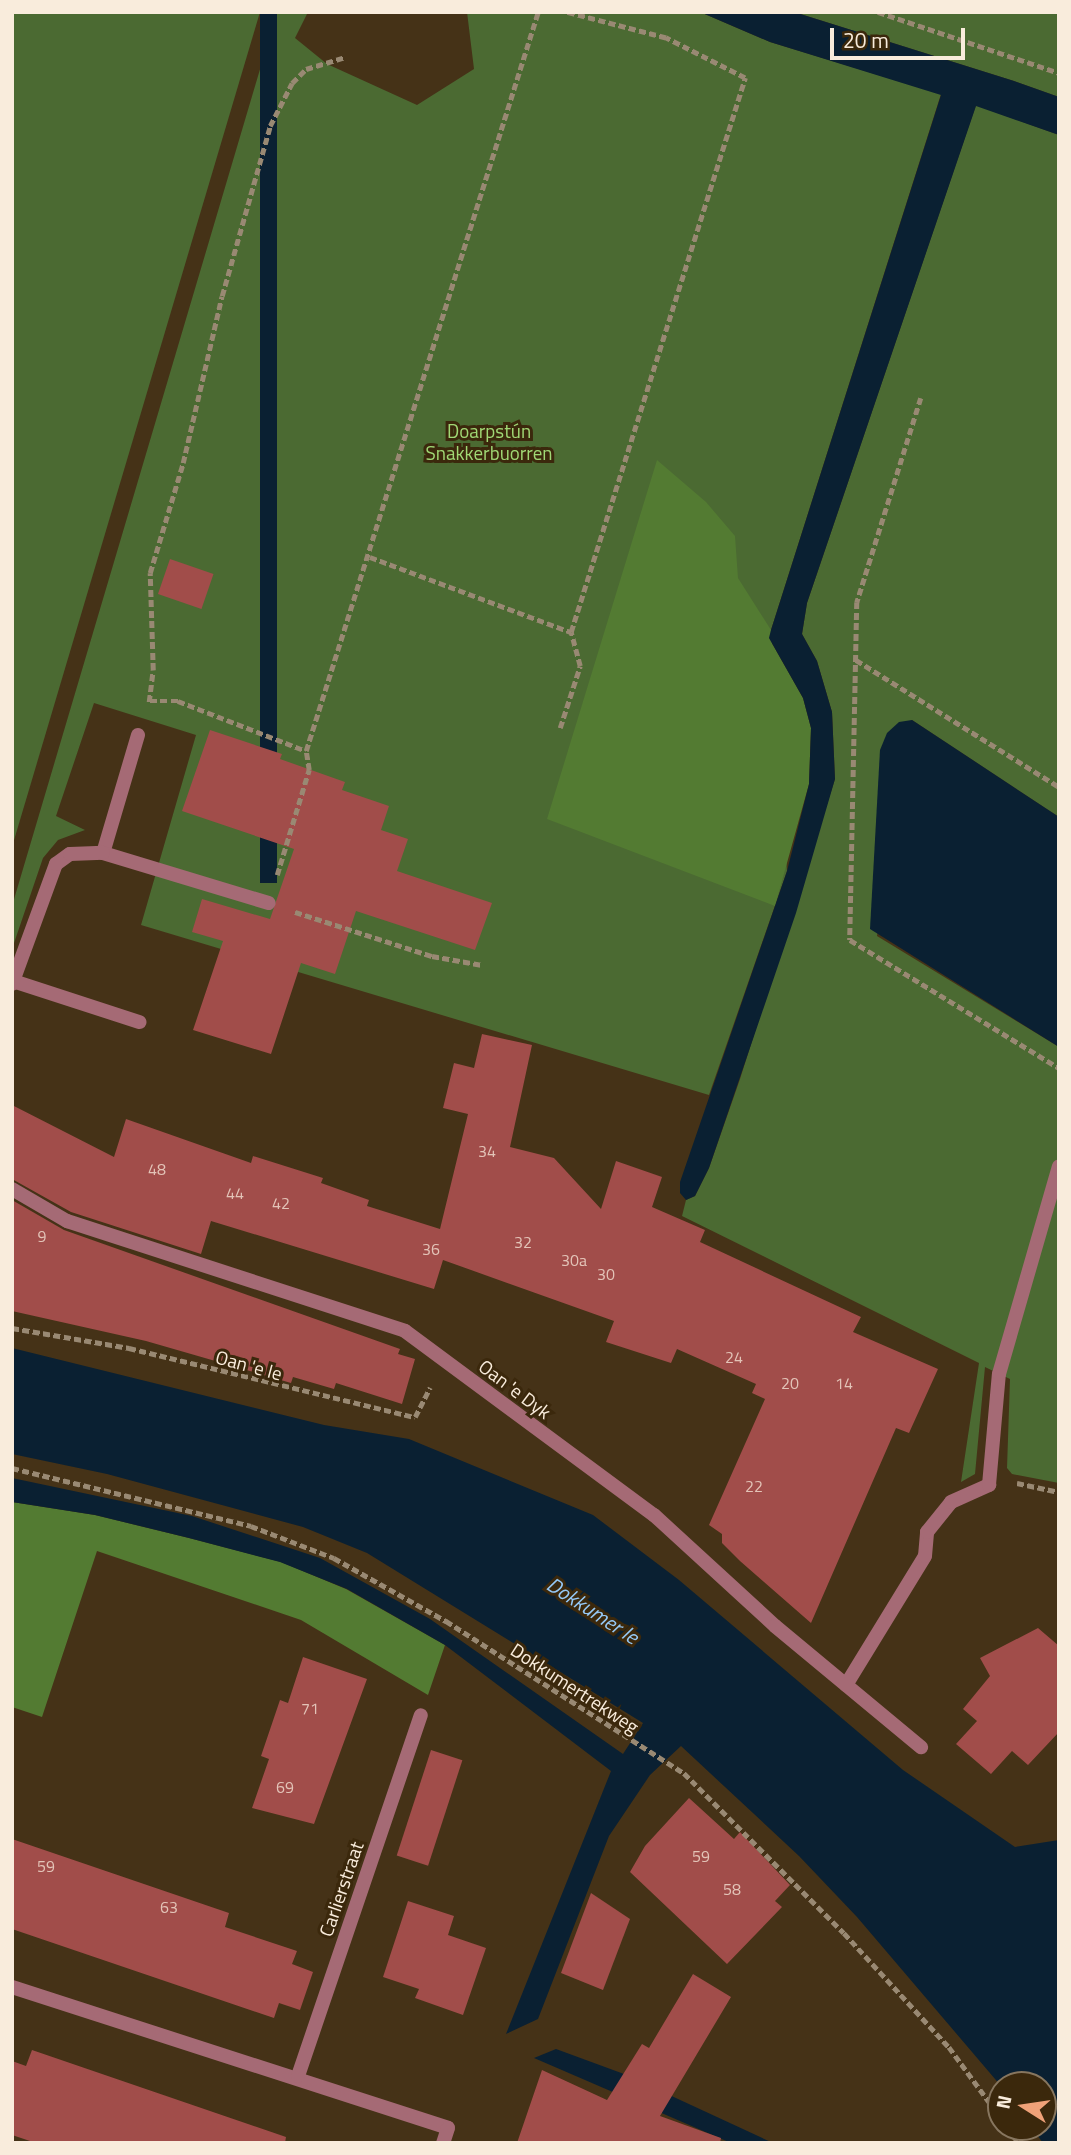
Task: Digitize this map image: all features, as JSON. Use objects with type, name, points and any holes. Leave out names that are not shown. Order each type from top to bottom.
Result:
[{"type":"street","points":[[103,853],[138,735]]},
{"type":"street","points":[[139,1022],[13,982],[56,864],[70,854],[103,853],[269,903]]},
{"type":"street","points":[[846,1685],[925,1556],[927,1532],[951,1502],[989,1485],[999,1374],[1059,1166]]},
{"type":"street","name":"Oan 'e Dyk","points":[[12,1189],[67,1221],[405,1331],[654,1515],[846,1685],[921,1747]]},
{"type":"street","name":"Carlierstraat","points":[[298,2076],[421,1716]]},
{"type":"street","points":[[12,1987],[266,2072],[298,2076],[448,2128],[443,2143]]},
{"type":"path","points":[[482,965],[432,956],[269,903],[309,770],[306,751],[370,557],[538,12]]},
{"type":"path","points":[[560,728],[580,666],[572,632],[745,78],[666,38],[566,12]]},
{"type":"path","points":[[878,12],[1059,73]]},
{"type":"path","points":[[138,735],[150,701],[150,573],[183,463],[222,296],[270,126],[292,83],[306,69],[343,58]]},
{"type":"path","points":[[921,398],[857,602],[850,940],[1059,1068]]},
{"type":"path","points":[[370,557],[572,632]]},
{"type":"path","points":[[856,660],[1059,787]]},
{"type":"path","points":[[150,701],[178,701],[306,751]]},
{"type":"path","name":"Oan 'e Ie","points":[[12,1328],[129,1348],[415,1418],[445,1359]]},
{"type":"path","name":"Dokkumertrekweg","points":[[12,1468],[251,1526],[334,1558],[446,1621],[671,1766],[735,1820],[844,1933],[949,2047],[987,2099]]},
{"type":"path","points":[[989,1485],[1030,1484],[1059,1492]]},
{"type":"green space","points":[[12,12],[260,12],[12,847]]},
{"type":"green space","name":"Doarpstún Snakkerbuorren","points":[[277,12],[308,12],[295,38],[327,64],[417,105],[474,69],[467,12],[700,12],[770,42],[941,94],[771,630],[787,871],[709,1095],[141,925],[196,735],[94,703],[56,816],[85,830],[58,840],[43,858],[12,949],[12,906]]},
{"type":"green space","points":[[794,12],[1059,12],[1059,97],[1014,81]]},
{"type":"green space","points":[[976,105],[1059,135],[1059,817],[912,720],[877,936],[1059,1047],[1059,1483],[1012,1474],[1007,1468],[1010,1379],[985,1367],[975,1474],[961,1482],[979,1363],[682,1216],[686,1200],[695,1196],[709,1168],[835,779],[832,712],[817,661],[802,634],[807,603]]},
{"type":"green space","points":[[657,460],[706,502],[735,536],[738,578],[771,630],[769,638],[803,698],[811,728],[809,784],[775,906],[547,819]]},
{"type":"green space","points":[[12,1502],[95,1515],[189,1538],[281,1562],[346,1589],[445,1645],[428,1695],[301,1620],[97,1551],[42,1717],[12,1707]]},
{"type":"water","points":[[260,12],[277,12],[277,883],[260,883]]},
{"type":"water","points":[[700,12],[794,12],[1014,81],[1059,97],[1059,135],[976,106],[807,603],[802,634],[817,661],[832,712],[835,779],[796,913],[709,1168],[695,1196],[686,1200],[680,1193],[680,1182],[787,871],[809,784],[811,728],[803,698],[769,638],[941,95],[770,42]]},
{"type":"water","points":[[912,720],[1059,817],[1059,1047],[870,929],[880,750],[887,733],[899,722]]},
{"type":"water","name":"Dokkumer Ie","points":[[12,1348],[324,1425],[409,1439],[593,1515],[679,1580],[903,1770],[1015,1847],[1059,1840],[1059,2143],[1042,2141],[1057,2141],[1057,2071],[988,2071],[857,1917],[799,1856],[681,1746],[650,1775],[609,1836],[538,2019],[506,2034],[611,1771],[445,1645],[347,1589],[280,1562],[189,1538],[95,1515],[12,1502],[12,1478],[192,1516],[320,1558],[430,1619],[623,1754],[643,1723],[367,1553],[303,1527],[107,1474],[12,1454]]},
{"type":"water","points":[[556,2049],[624,2074],[773,2143],[731,2143],[534,2058]]},
{"type":"building","points":[[170,559],[213,574],[201,609],[158,594]]},
{"type":"building","points":[[210,730],[282,754],[280,759],[345,782],[342,790],[389,806],[381,830],[408,839],[397,871],[492,903],[475,950],[356,911],[335,974],[301,963],[271,1054],[193,1030],[223,941],[192,932],[202,899],[270,919],[294,849],[182,811]]},
{"type":"building","points":[[482,1034],[532,1045],[510,1147],[554,1158],[601,1209],[616,1161],[662,1177],[652,1207],[705,1230],[700,1242],[861,1317],[853,1332],[938,1369],[909,1433],[896,1428],[811,1623],[740,1561],[722,1543],[722,1534],[709,1525],[765,1399],[752,1393],[756,1384],[677,1349],[671,1363],[606,1342],[614,1321],[443,1260],[434,1289],[211,1221],[201,1254],[71,1212],[12,1179],[12,1105],[114,1157],[126,1119],[251,1163],[253,1156],[323,1178],[321,1183],[369,1200],[367,1206],[440,1229],[468,1114],[443,1108],[454,1063],[474,1068]]},
{"type":"building","points":[[12,1200],[64,1230],[400,1349],[398,1354],[415,1359],[402,1404],[336,1383],[334,1389],[293,1377],[291,1383],[146,1341],[12,1311]]},
{"type":"building","points":[[1038,1628],[1059,1646],[1059,1732],[1028,1765],[1012,1751],[991,1774],[956,1744],[977,1721],[963,1709],[990,1676],[980,1658]]},
{"type":"building","points":[[303,1657],[367,1679],[314,1824],[252,1808],[269,1759],[261,1756],[280,1700],[288,1703]]},
{"type":"building","points":[[431,1750],[462,1760],[428,1866],[397,1856]]},
{"type":"building","points":[[689,1798],[734,1839],[740,1832],[790,1885],[775,1901],[782,1907],[727,1964],[630,1872],[645,1846]]},
{"type":"building","points":[[12,1839],[229,1913],[225,1927],[297,1951],[292,1964],[313,1972],[300,2010],[279,2003],[274,2018],[12,1929]]},
{"type":"building","points":[[591,1893],[630,1919],[603,1990],[561,1973]]},
{"type":"building","points":[[408,1901],[454,1916],[448,1935],[486,1948],[463,2015],[415,1998],[419,1989],[383,1977]]},
{"type":"building","points":[[693,1974],[731,1997],[660,2116],[721,2138],[720,2143],[517,2143],[542,2070],[607,2100],[642,2044],[649,2048]]},
{"type":"building","points":[[32,2050],[286,2137],[285,2143],[36,2143],[12,2135],[12,2061],[26,2066]]}]
